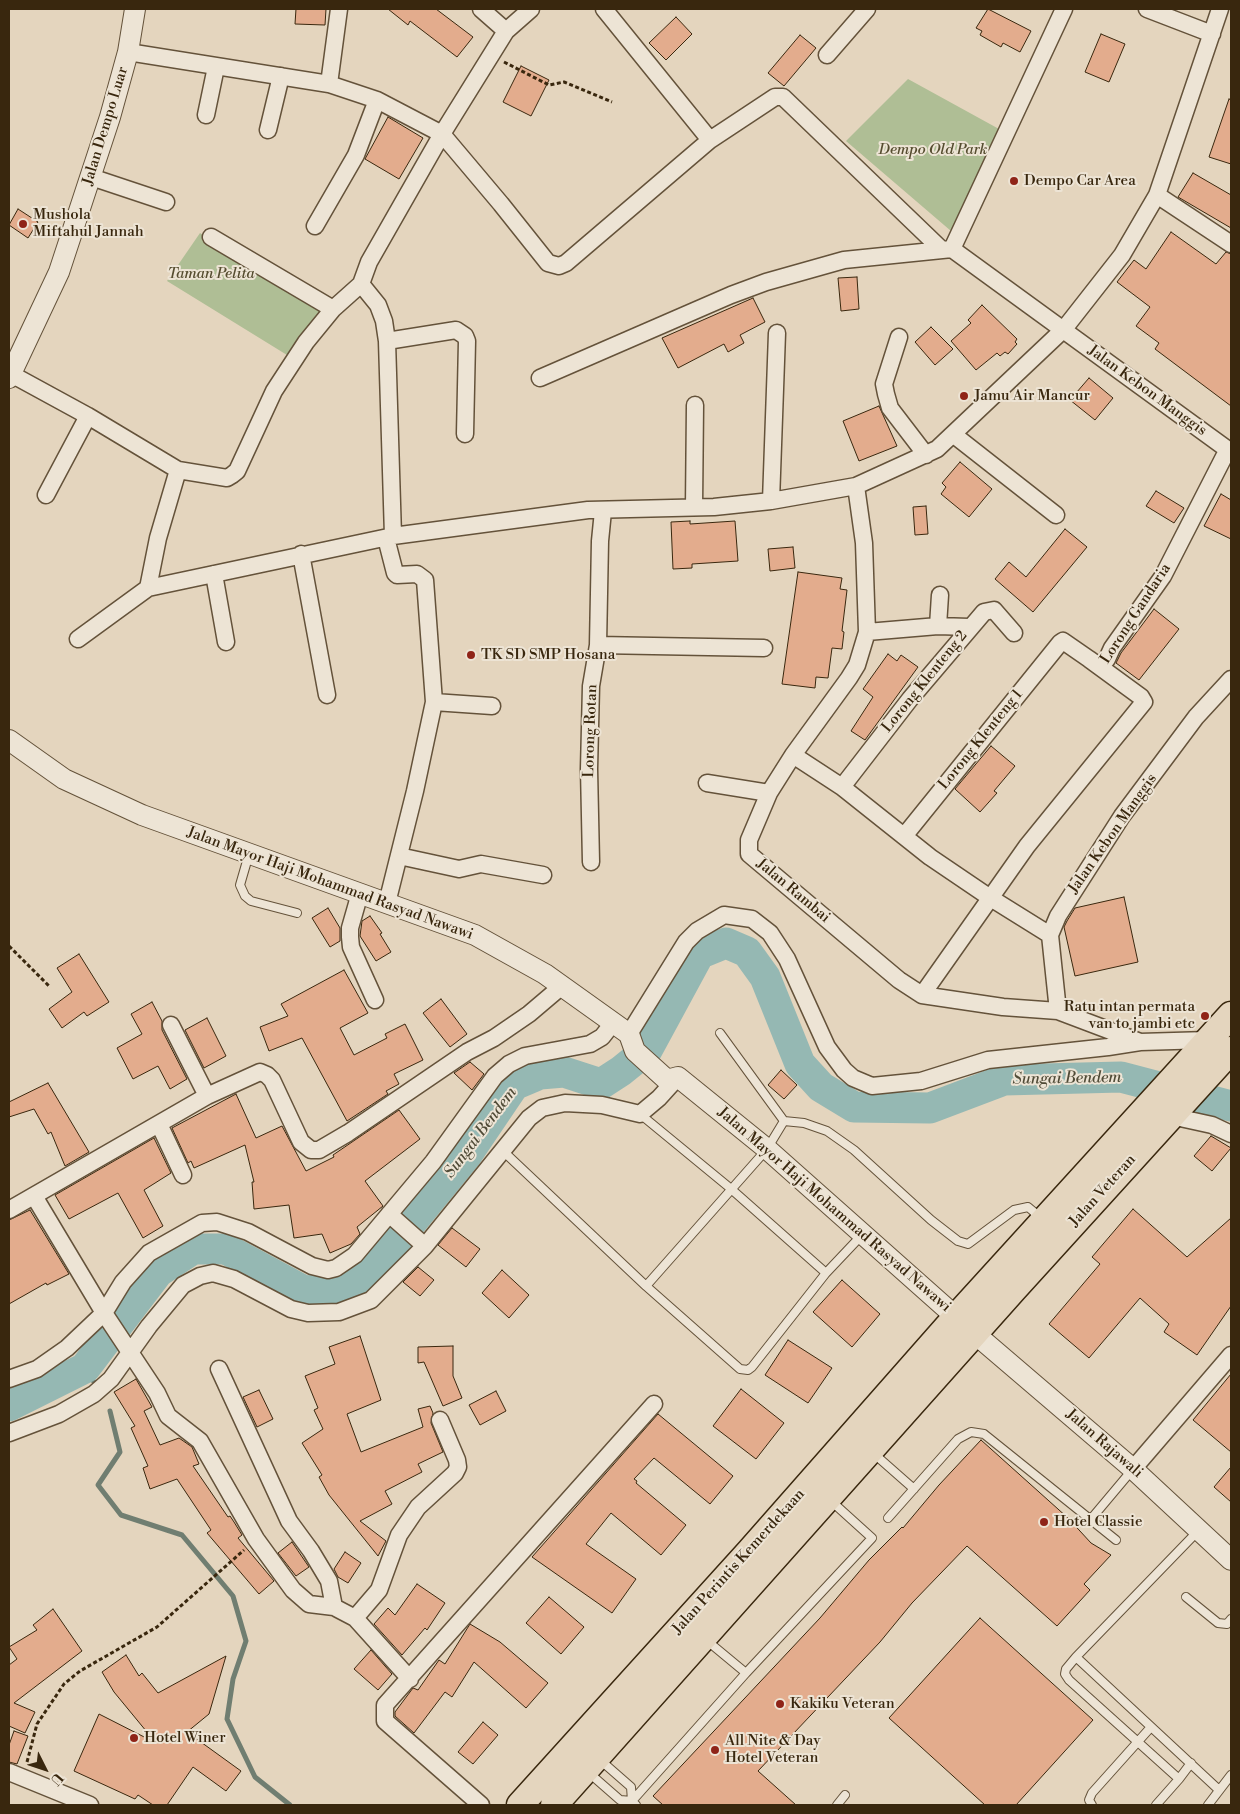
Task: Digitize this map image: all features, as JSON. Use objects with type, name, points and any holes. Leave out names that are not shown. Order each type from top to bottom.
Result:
[{"type":"highway","name":"Jalan Veteran","points":[[968,1327],[1168,1108],[1215,1051],[1231,1015]]},
{"type":"highway","name":"Jalan Veteran","points":[[968,1327],[1040,1225],[1168,1108]]},
{"type":"highway","points":[[554,1805],[870,1450],[968,1327]]},
{"type":"highway","name":"Jalan Perintis Kemerdekaan","points":[[520,1805],[744,1558],[968,1327]]},
{"type":"street","name":"Jalan Dempo Luar","points":[[10,376],[59,272],[91,177],[128,52],[135,9]]},
{"type":"street","points":[[329,84],[339,9]]},
{"type":"street","points":[[481,9],[506,30]]},
{"type":"street","points":[[10,376],[88,416],[178,470],[227,478],[237,471],[274,392],[306,342],[333,309],[360,284],[369,262],[442,134],[492,56],[506,30],[531,9]]},
{"type":"street","points":[[604,9],[710,140]]},
{"type":"street","points":[[827,55],[867,9]]},
{"type":"street","points":[[540,378],[732,294],[766,282],[844,260],[947,250],[1064,9]]},
{"type":"street","points":[[1147,9],[1212,34]]},
{"type":"street","points":[[78,639],[148,588],[301,554],[389,537],[588,510],[694,507],[771,501],[856,486],[937,449],[954,435],[1064,328],[1122,255],[1157,196],[1220,9]]},
{"type":"street","points":[[128,52],[329,84],[377,100],[442,134]]},
{"type":"street","points":[[206,115],[216,67]]},
{"type":"street","points":[[268,130],[281,76]]},
{"type":"street","name":"Jalan Kebon Manggis","points":[[442,134],[502,204],[548,263],[559,266],[566,264],[710,140],[775,97],[783,97],[947,250],[1064,328],[1150,395],[1230,450]]},
{"type":"street","points":[[315,226],[356,155],[377,100]]},
{"type":"street","points":[[91,177],[166,202]]},
{"type":"street","points":[[1157,196],[1231,244]]},
{"type":"street","points":[[211,237],[333,309]]},
{"type":"street","points":[[360,284],[378,305],[384,321],[387,341],[389,537],[395,573],[397,575],[417,574],[425,580],[434,702],[387,903]]},
{"type":"street","points":[[387,341],[456,330],[465,336],[467,341],[465,434]]},
{"type":"street","points":[[771,501],[777,333]]},
{"type":"street","points":[[899,337],[884,384],[886,394],[890,408],[926,455]]},
{"type":"street","points":[[694,507],[695,405]]},
{"type":"street","points":[[46,494],[88,416]]},
{"type":"street","points":[[954,435],[1010,481],[1056,515]]},
{"type":"street","name":"Lorong Gandaria","points":[[989,897],[1027,846],[1143,706],[1144,702],[1141,697],[1100,666],[1107,659],[1112,648],[1163,576],[1230,450]]},
{"type":"street","points":[[148,588],[158,538],[178,470]]},
{"type":"street","name":"Jalan Rambai","points":[[856,486],[864,543],[867,632],[857,665],[793,755],[770,793],[749,840],[749,854],[900,980],[922,995],[1003,1008],[1058,1011],[1140,1042],[1215,1051]]},
{"type":"street","name":"Lorong Rotan","points":[[591,862],[589,769],[591,686],[598,645],[600,541],[603,511]]},
{"type":"street","points":[[301,554],[327,695]]},
{"type":"street","points":[[214,574],[226,642]]},
{"type":"street","points":[[938,626],[940,595]]},
{"type":"street","name":"Lorong Klenteng 2","points":[[842,787],[969,628],[984,612],[994,610],[1014,633]]},
{"type":"street","points":[[867,632],[938,626],[969,628]]},
{"type":"street","name":"Lorong Klenteng 1","points":[[905,835],[1063,642],[1100,666]]},
{"type":"street","points":[[598,645],[764,648]]},
{"type":"street","name":"Jalan Kebon Manggis","points":[[1050,935],[1073,889],[1122,816],[1196,717],[1231,679]]},
{"type":"street","points":[[434,702],[492,706]]},
{"type":"street","name":"Jalan Mayor Haji Mohammad Rasyad Nawawi","points":[[9,740],[64,779],[142,815],[475,935],[545,974],[626,1036],[672,1079],[768,1148],[968,1327]]},
{"type":"street","points":[[793,755],[842,787],[930,856],[989,897],[1050,935],[1058,1011]]},
{"type":"street","points":[[706,782],[770,793]]},
{"type":"street","points":[[399,856],[460,869],[481,864],[543,875]]},
{"type":"street","points":[[360,893],[350,928],[351,947],[375,1000]]},
{"type":"street","points":[[922,995],[989,897]]},
{"type":"street","points":[[9,1379],[37,1369],[52,1360],[108,1318],[123,1282],[150,1253],[202,1223],[217,1222],[248,1232],[312,1266],[328,1270],[336,1268],[355,1255],[392,1216],[495,1076],[509,1064],[525,1056],[590,1044],[602,1037],[626,1036],[686,942],[696,931],[724,915],[752,919],[770,933],[787,959],[827,1047],[844,1070],[853,1078],[872,1086],[920,1082],[988,1060],[1140,1042]]},
{"type":"street","points":[[9,1210],[207,1096],[260,1072],[272,1080],[301,1142],[311,1150],[319,1150],[467,1052],[494,1038],[529,1014],[562,986]]},
{"type":"street","points":[[170,1025],[207,1096]]},
{"type":"street","points":[[9,1433],[59,1414],[94,1394],[111,1379],[129,1350],[183,1286],[200,1276],[212,1273],[234,1279],[291,1309],[308,1313],[339,1312],[371,1300],[530,1118],[542,1108],[565,1103],[602,1105],[640,1114],[659,1098],[672,1079]]},
{"type":"street","points":[[1168,1108],[1231,1134]]},
{"type":"street","points":[[159,1124],[183,1175]]},
{"type":"street","points":[[34,1196],[171,1420],[184,1426],[200,1441],[256,1539],[293,1590],[302,1599],[314,1606],[334,1607],[355,1618],[410,1679]]},
{"type":"street","points":[[392,1216],[421,1242]]},
{"type":"street","name":"Jalan Rajawali","points":[[968,1327],[1133,1469],[1231,1560]]},
{"type":"street","points":[[1133,1469],[1231,1355]]},
{"type":"street","points":[[218,1369],[289,1521],[311,1551],[328,1581],[334,1607]]},
{"type":"street","points":[[481,1805],[386,1721],[385,1705],[654,1404]]},
{"type":"street","points":[[355,1618],[379,1590],[399,1536],[418,1507],[455,1473],[458,1467],[457,1460],[440,1420]]},
{"type":"street","points":[[16,1776],[90,1805]]},
{"type":"lane","points":[[249,854],[240,885],[245,896],[251,901],[297,913]]},
{"type":"lane","points":[[720,1033],[784,1121],[804,1123],[827,1131],[854,1150],[931,1220],[958,1241],[968,1244],[1014,1210],[1028,1207],[1034,1212],[1040,1225]]},
{"type":"lane","points":[[640,1114],[730,1188],[826,1273]]},
{"type":"lane","points":[[646,1286],[730,1188],[768,1148],[784,1121]]},
{"type":"lane","points":[[503,1151],[646,1286],[740,1369],[748,1370],[752,1368],[826,1273],[863,1234]]},
{"type":"lane","points":[[888,1518],[958,1439],[971,1432],[984,1434],[1116,1540]]},
{"type":"lane","points":[[870,1450],[914,1489]]},
{"type":"lane","points":[[1091,1519],[1133,1469]]},
{"type":"lane","points":[[634,1803],[746,1673],[872,1538],[827,1498]]},
{"type":"lane","points":[[1178,1779],[1069,1680],[1065,1674],[1066,1669],[1076,1657],[1199,1530]]},
{"type":"lane","points":[[1186,1597],[1218,1623],[1227,1624],[1231,1619]]},
{"type":"lane","points":[[702,1637],[746,1673]]},
{"type":"lane","points":[[1076,1657],[1219,1790]]},
{"type":"lane","points":[[1092,1805],[1089,1800],[1092,1793],[1151,1727]]},
{"type":"lane","points":[[1156,1805],[1191,1763]]},
{"type":"lane","points":[[592,1764],[631,1787],[634,1803]]},
{"type":"lane","points":[[592,1764],[620,1800],[634,1803]]},
{"type":"lane","points":[[1208,1805],[1231,1775]]},
{"type":"lane","points":[[837,1805],[845,1796]]},
{"type":"path","points":[[492,56],[549,85],[564,82],[612,102]]},
{"type":"path","points":[[9,946],[49,986]]},
{"type":"path","points":[[16,1776],[37,1724],[64,1684],[80,1671],[157,1627],[256,1539]]},
{"type":"green space","name":"Dempo Old Park","points":[[908,79],[999,129],[951,231],[846,141]]},
{"type":"green space","name":"Taman Pelita","points":[[200,233],[324,312],[287,355],[167,281]]},
{"type":"building","points":[[296,9],[326,9],[325,25],[295,24]]},
{"type":"building","points":[[388,9],[436,9],[473,37],[457,57],[410,21],[408,25]]},
{"type":"building","points":[[988,9],[1031,31],[1020,52],[1003,43],[1001,47],[980,35],[982,31],[976,28]]},
{"type":"building","points":[[676,17],[692,34],[666,60],[649,43]]},
{"type":"building","points":[[1101,34],[1125,44],[1109,82],[1085,72]]},
{"type":"building","points":[[800,35],[816,48],[784,86],[768,73]]},
{"type":"building","points":[[521,66],[549,80],[531,116],[503,102]]},
{"type":"building","points":[[1229,99],[1231,100],[1231,164],[1209,157]]},
{"type":"building","points":[[388,117],[423,138],[399,179],[365,159]]},
{"type":"building","points":[[1193,173],[1231,195],[1231,228],[1178,197]]},
{"type":"building","name":"Mushola Miftahul Jannah","points":[[18,209],[38,222],[28,238],[9,225]]},
{"type":"building","points":[[1171,232],[1216,264],[1226,252],[1231,254],[1231,406],[1155,349],[1159,343],[1136,326],[1150,307],[1117,282],[1134,260],[1146,269]]},
{"type":"building","points":[[857,277],[859,309],[841,311],[838,278]]},
{"type":"building","points":[[753,298],[765,322],[740,335],[744,343],[728,352],[724,344],[678,368],[662,338]]},
{"type":"building","points":[[982,305],[1017,339],[1015,342],[1017,344],[1008,354],[1005,352],[1000,356],[997,353],[976,370],[951,341],[971,323],[968,320]]},
{"type":"building","points":[[931,327],[953,349],[935,365],[915,342]]},
{"type":"building","points":[[1089,378],[1113,398],[1095,420],[1070,400]]},
{"type":"building","points":[[879,406],[897,446],[859,461],[843,421]]},
{"type":"building","points":[[960,462],[992,489],[969,517],[941,494],[946,487],[942,483]]},
{"type":"building","points":[[1156,491],[1184,508],[1174,523],[1146,506]]},
{"type":"building","points":[[1221,494],[1231,500],[1231,539],[1204,526]]},
{"type":"building","points":[[926,506],[928,534],[915,535],[913,507]]},
{"type":"building","points":[[690,521],[690,524],[735,521],[738,561],[692,564],[692,568],[673,569],[671,522]]},
{"type":"building","points":[[1065,529],[1087,547],[1033,612],[995,579],[1009,562],[1026,577]]},
{"type":"building","points":[[793,547],[795,568],[770,571],[768,549]]},
{"type":"building","points":[[798,572],[842,578],[840,589],[847,590],[842,631],[844,632],[842,649],[832,648],[828,678],[816,677],[815,688],[782,684]]},
{"type":"building","points":[[1154,609],[1179,629],[1139,680],[1116,663],[1121,653]]},
{"type":"building","points":[[888,654],[897,661],[901,655],[918,667],[865,740],[851,731],[873,697],[863,689]]},
{"type":"building","points":[[991,746],[1015,766],[994,791],[997,793],[980,812],[955,789]]},
{"type":"building","points":[[1124,897],[1138,962],[1075,976],[1064,927],[1075,908]]},
{"type":"building","points":[[328,908],[340,928],[340,941],[330,947],[312,918]]},
{"type":"building","points":[[370,916],[382,933],[380,934],[391,952],[376,961],[360,936],[362,921]]},
{"type":"building","points":[[79,954],[109,1002],[87,1016],[84,1012],[62,1028],[49,1009],[72,992],[57,968]]},
{"type":"building","points":[[344,970],[368,1013],[340,1028],[354,1055],[387,1038],[385,1034],[405,1024],[423,1060],[394,1074],[399,1084],[386,1091],[388,1094],[347,1121],[302,1038],[269,1051],[260,1027],[288,1016],[281,1004]]},
{"type":"building","points":[[441,999],[467,1034],[450,1047],[423,1013]]},
{"type":"building","points":[[152,1002],[162,1021],[162,1030],[187,1079],[170,1089],[158,1066],[133,1079],[117,1048],[142,1034],[131,1014]]},
{"type":"building","points":[[207,1018],[226,1056],[204,1068],[185,1030]]},
{"type":"building","points":[[470,1062],[484,1074],[472,1090],[454,1073]]},
{"type":"building","points":[[781,1070],[797,1085],[784,1099],[768,1085]]},
{"type":"building","points":[[48,1083],[89,1152],[65,1166],[51,1132],[48,1134],[34,1109],[9,1117],[9,1102]]},
{"type":"building","points":[[236,1094],[256,1138],[282,1126],[306,1171],[334,1157],[333,1155],[399,1110],[420,1139],[365,1181],[383,1206],[357,1227],[360,1234],[351,1244],[330,1253],[322,1234],[294,1238],[289,1205],[254,1209],[252,1182],[254,1182],[245,1145],[194,1168],[191,1161],[188,1163],[172,1128]]},
{"type":"building","points":[[1211,1136],[1231,1148],[1212,1171],[1194,1156]]},
{"type":"building","points":[[154,1138],[171,1173],[144,1190],[163,1226],[143,1238],[118,1193],[69,1219],[55,1195]]},
{"type":"building","points":[[1133,1209],[1187,1257],[1231,1218],[1231,1306],[1197,1355],[1164,1332],[1169,1324],[1140,1298],[1089,1358],[1049,1324],[1100,1264],[1092,1257]]},
{"type":"building","points":[[30,1210],[69,1274],[47,1285],[46,1283],[9,1304],[9,1220]]},
{"type":"building","points":[[452,1228],[480,1249],[466,1267],[438,1245]]},
{"type":"building","points":[[418,1267],[434,1280],[420,1296],[403,1282]]},
{"type":"building","points":[[502,1270],[529,1295],[509,1318],[482,1293]]},
{"type":"building","points":[[842,1280],[880,1314],[852,1347],[813,1312]]},
{"type":"building","points":[[360,1336],[381,1400],[347,1414],[361,1452],[423,1427],[418,1409],[430,1406],[433,1413],[431,1423],[443,1452],[418,1464],[422,1472],[385,1491],[392,1504],[360,1521],[386,1541],[378,1556],[329,1495],[319,1477],[322,1475],[302,1443],[323,1429],[314,1410],[318,1408],[305,1376],[335,1364],[329,1347]]},
{"type":"building","points":[[788,1340],[832,1368],[808,1403],[765,1375]]},
{"type":"building","points":[[453,1346],[453,1376],[462,1398],[443,1406],[424,1362],[418,1363],[418,1347]]},
{"type":"building","points":[[1231,1374],[1231,1452],[1193,1420]]},
{"type":"building","points":[[136,1379],[152,1407],[144,1411],[160,1445],[179,1438],[192,1447],[199,1464],[193,1466],[228,1517],[230,1516],[234,1522],[242,1535],[238,1538],[274,1581],[259,1594],[207,1533],[211,1530],[177,1479],[150,1489],[143,1468],[148,1466],[131,1428],[135,1426],[114,1392]]},
{"type":"building","points":[[741,1389],[784,1423],[756,1459],[713,1426]]},
{"type":"building","points":[[259,1390],[273,1419],[257,1427],[243,1397]]},
{"type":"building","points":[[496,1391],[506,1411],[480,1425],[469,1405]]},
{"type":"building","points":[[658,1414],[733,1476],[710,1504],[654,1458],[634,1479],[637,1481],[636,1483],[686,1525],[661,1555],[611,1513],[586,1544],[636,1579],[612,1613],[532,1557]]},
{"type":"building","points":[[981,1440],[1068,1518],[1091,1543],[1111,1555],[1084,1584],[1090,1590],[1057,1626],[967,1546],[912,1603],[880,1642],[758,1771],[796,1805],[663,1805],[653,1796],[820,1618],[869,1560],[903,1528],[939,1485]]},
{"type":"building","points":[[1231,1467],[1231,1502],[1214,1487]]},
{"type":"building","points":[[292,1542],[309,1567],[296,1576],[278,1553]]},
{"type":"building","points":[[345,1552],[361,1563],[348,1583],[338,1577],[334,1569]]},
{"type":"building","points":[[417,1584],[445,1603],[427,1630],[425,1628],[402,1655],[374,1624],[388,1608],[395,1615]]},
{"type":"building","points":[[549,1597],[584,1627],[561,1654],[526,1623]]},
{"type":"building","points":[[53,1609],[82,1651],[14,1703],[35,1712],[25,1733],[9,1726],[9,1665],[17,1659],[9,1647],[37,1630],[33,1625]]},
{"type":"building","points":[[980,1618],[1093,1720],[1016,1805],[985,1805],[889,1718]]},
{"type":"building","points":[[470,1624],[500,1642],[548,1683],[526,1708],[474,1662],[452,1697],[445,1692],[414,1733],[395,1716],[395,1712],[413,1688],[418,1690],[439,1660],[445,1664]]},
{"type":"building","points":[[371,1650],[392,1674],[378,1690],[354,1669]]},
{"type":"building","name":"Hotel Winer","points":[[126,1655],[139,1676],[142,1673],[158,1693],[226,1656],[209,1714],[187,1732],[241,1771],[226,1791],[193,1767],[167,1805],[153,1805],[138,1795],[135,1799],[74,1771],[99,1714],[156,1743],[114,1692],[102,1672]]},
{"type":"building","points":[[483,1722],[498,1735],[473,1764],[458,1752]]},
{"type":"building","points":[[14,1731],[28,1736],[17,1764],[9,1762],[9,1745]]},
{"type":"waterway","name":"Sungai Bendem","points":[[9,1406],[85,1368],[158,1272],[193,1249],[226,1249],[304,1291],[338,1289],[370,1273],[466,1156],[514,1085],[540,1074],[564,1072],[601,1084],[621,1071],[647,1050],[699,954],[726,943],[747,952],[765,977],[800,1064],[821,1087],[854,1107],[930,1108],[1004,1080],[1121,1077],[1231,1106]]},
{"type":"waterway","points":[[85,1368],[94,1382]]},
{"type":"waterway","points":[[110,1411],[120,1452],[98,1485],[121,1515],[182,1535],[233,1596],[246,1641],[233,1679],[227,1719],[255,1777],[290,1805]]},
{"type":"place","name":"Dempo Car Area","points":[[1014,181]]},
{"type":"place","name":"Mushola Miftahul Jannah","points":[[23,224]]},
{"type":"place","name":"Jamu Air Mancur","points":[[964,396]]},
{"type":"place","name":"TK SD SMP Hosana","points":[[471,655]]},
{"type":"place","name":"Ratu intan permata van to jambi etc","points":[[1205,1016]]},
{"type":"place","name":"Hotel Classie","points":[[1044,1522]]},
{"type":"place","name":"Kakiku Veteran","points":[[780,1704]]},
{"type":"place","name":"Hotel Winer","points":[[134,1738]]},
{"type":"place","name":"All Nite & Day Hotel Veteran","points":[[715,1750]]}]
